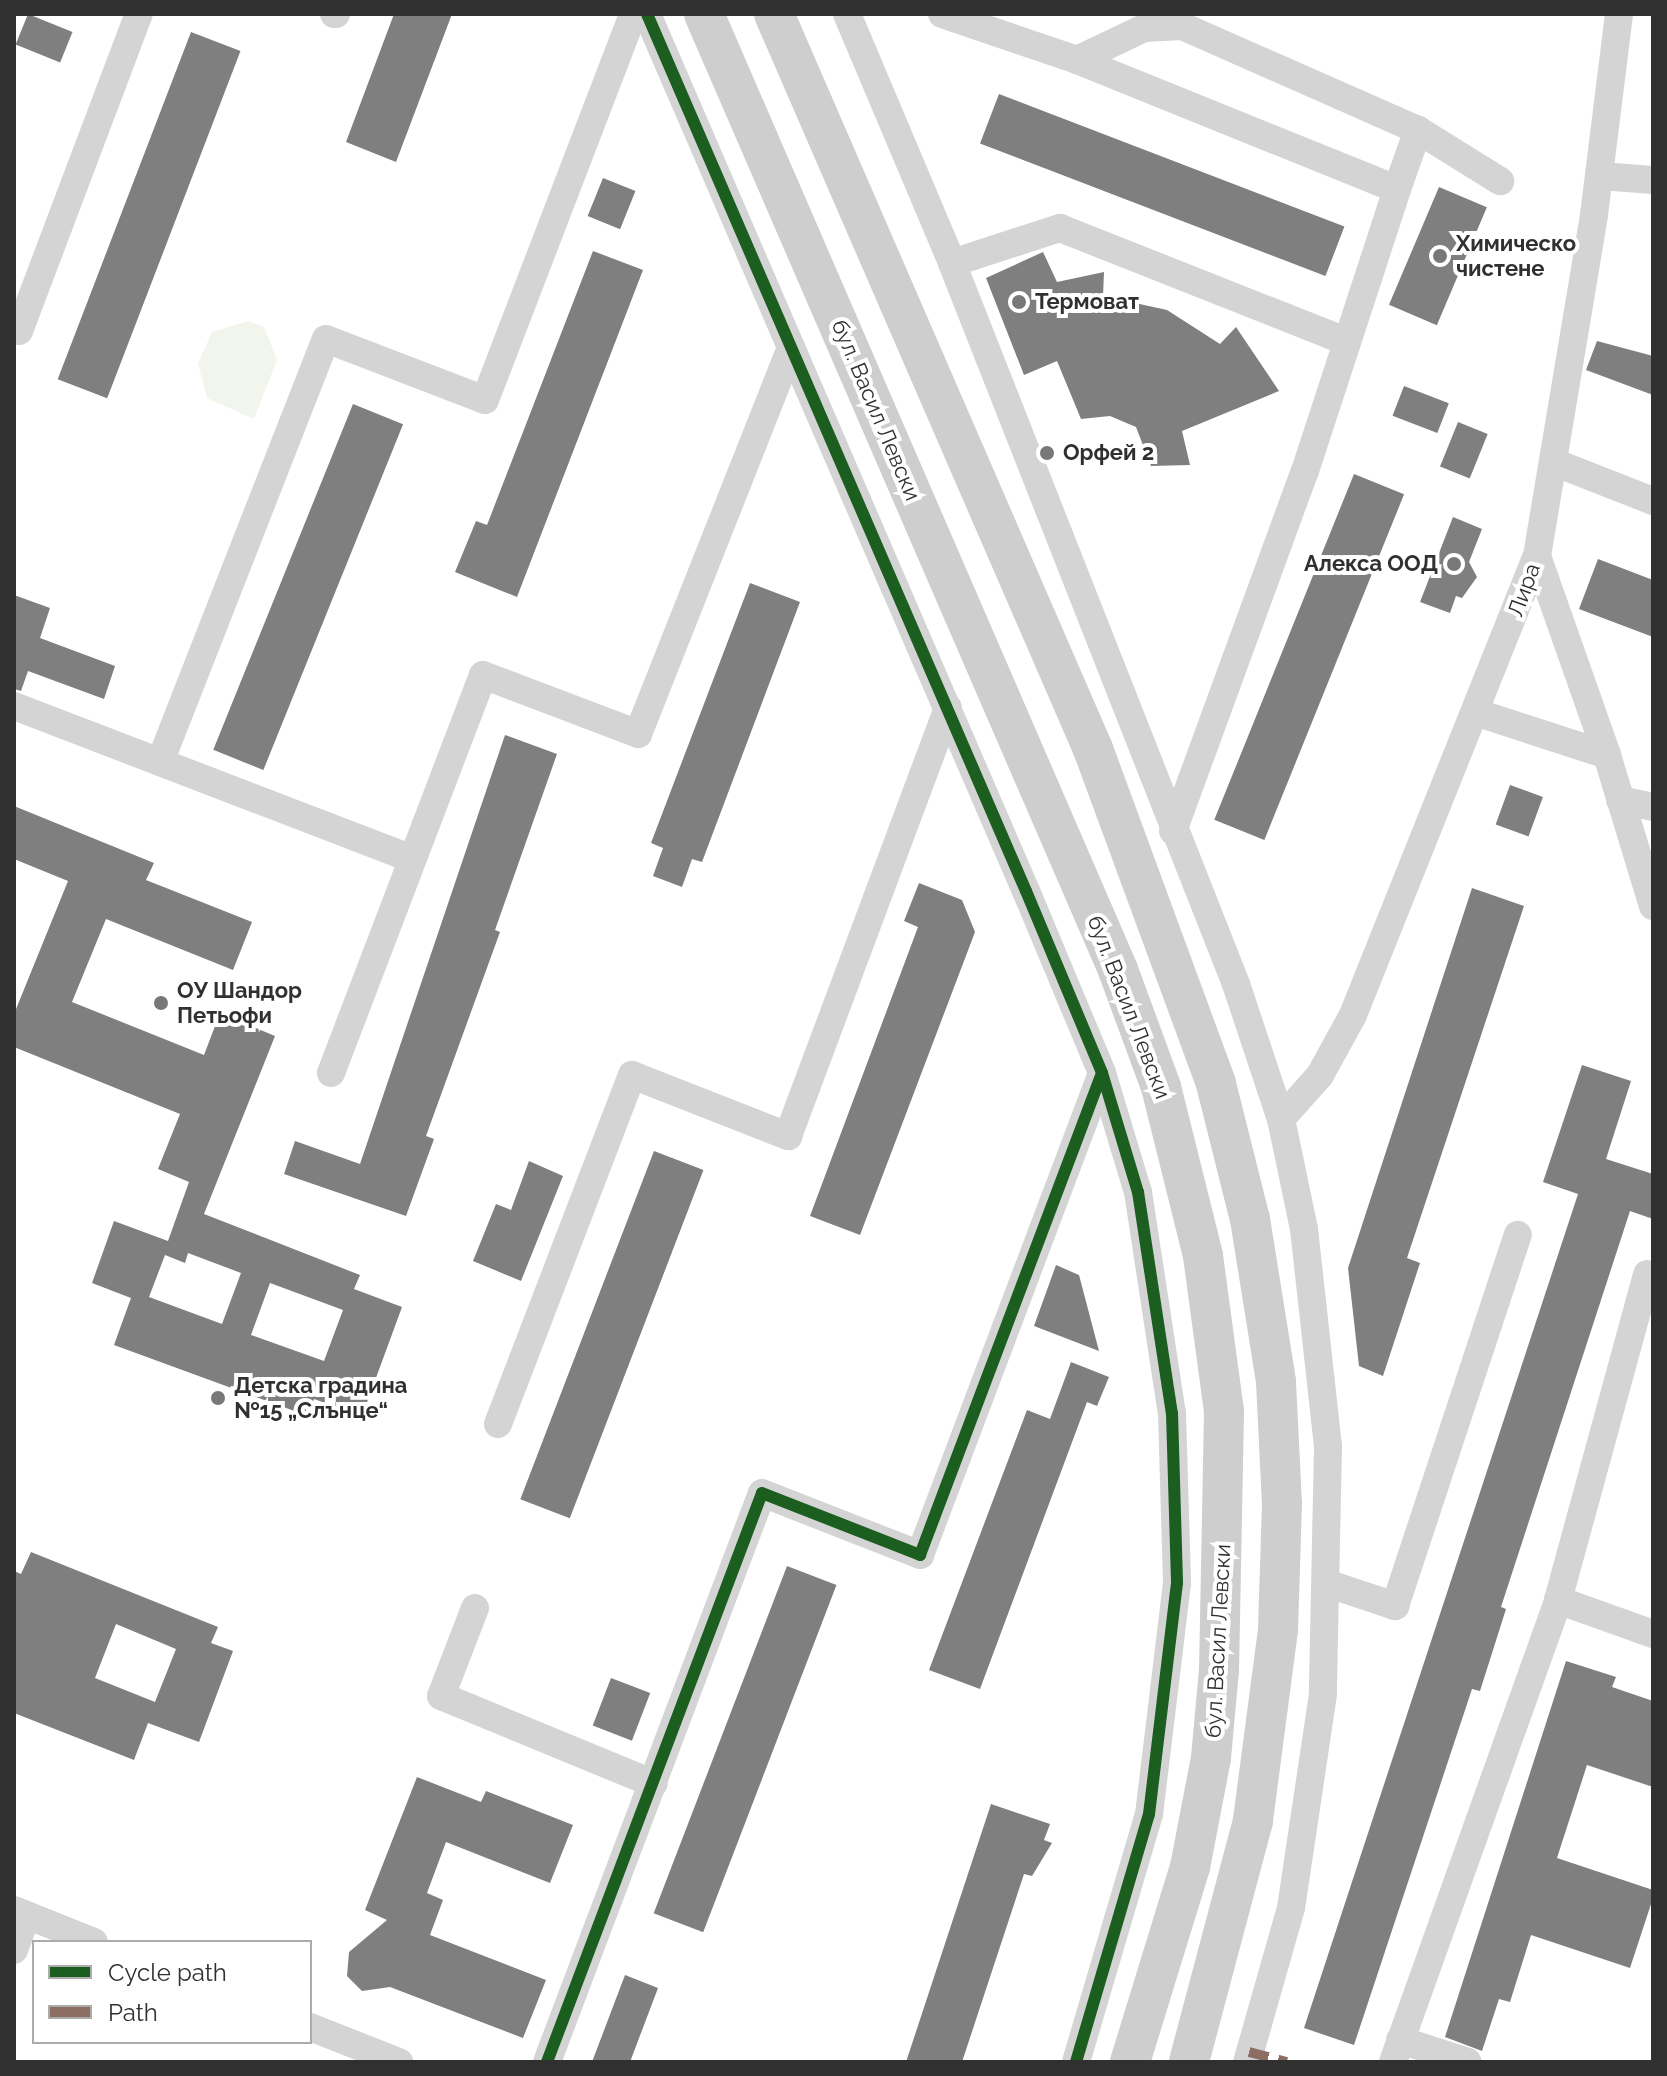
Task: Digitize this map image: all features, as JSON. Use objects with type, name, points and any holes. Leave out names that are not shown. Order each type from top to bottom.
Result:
[{"type":"main road","name":"бул. Васил Левски","points":[[704,14],[1118,970],[1161,1087],[1203,1256],[1224,1423],[1219,1670],[1211,1758],[1190,1867],[1130,2062]]},
{"type":"main road","points":[[774,14],[1093,749],[1216,1084],[1250,1219],[1276,1382],[1282,1503],[1278,1630],[1253,1821],[1189,2062]]},
{"type":"street","points":[[14,329],[19,331],[139,14]]},
{"type":"street","points":[[160,762],[326,339],[485,400],[633,14]]},
{"type":"street","points":[[647,14],[948,708],[1102,1073],[1138,1192],[1155,1279],[1172,1413],[1177,1583],[1149,1814],[1076,2062]]},
{"type":"street","points":[[847,14],[952,263],[1173,831],[1236,984],[1281,1119],[1304,1229],[1324,1371],[1329,1584],[1310,1806],[1291,1908],[1247,2062]]},
{"type":"street","points":[[942,14],[1077,60],[1397,189]]},
{"type":"street","name":"Лира","points":[[1281,1119],[1320,1075],[1353,1015],[1478,713],[1537,556],[1556,463],[1600,176],[1619,14]]},
{"type":"street","points":[[1077,60],[1144,28],[1182,26],[1418,130],[1500,181]]},
{"type":"street","points":[[1173,831],[1305,471],[1418,130]]},
{"type":"street","points":[[1600,176],[1653,180]]},
{"type":"street","points":[[952,263],[1060,228],[1346,341]]},
{"type":"street","points":[[331,1073],[483,675],[638,734],[791,347]]},
{"type":"street","points":[[1556,463],[1653,501]]},
{"type":"street","points":[[1537,556],[1607,755],[1653,906]]},
{"type":"street","points":[[14,706],[411,858]]},
{"type":"street","points":[[498,1424],[632,1075],[788,1136],[948,708]]},
{"type":"street","points":[[1478,713],[1607,755]]},
{"type":"street","points":[[1620,800],[1653,807]]},
{"type":"street","points":[[547,2062],[762,1493],[920,1555],[1102,1073]]},
{"type":"street","points":[[1329,1584],[1395,1606],[1518,1235]]},
{"type":"street","points":[[1468,2062],[1396,2051],[1558,1600],[1647,1274]]},
{"type":"street","points":[[1558,1600],[1653,1634]]},
{"type":"street","points":[[475,1608],[441,1696],[654,1784]]},
{"type":"street","points":[[14,1950],[20,1913],[89,1940]]},
{"type":"street","points":[[312,2028],[399,2062]]},
{"type":"shaded area","points":[[248,321],[264,327],[277,360],[254,419],[207,398],[198,364],[212,332]]},
{"type":"building","points":[[28,14],[73,32],[60,63],[16,45]]},
{"type":"building","points":[[394,14],[452,14],[396,162],[346,142]]},
{"type":"building","points":[[191,32],[240,51],[107,398],[58,379]]},
{"type":"building","points":[[999,94],[1344,227],[1325,276],[980,143]]},
{"type":"building","points":[[603,178],[635,191],[620,229],[588,216]]},
{"type":"building","name":"Химическо чистене","points":[[1439,187],[1487,207],[1437,325],[1389,305]]},
{"type":"building","points":[[593,251],[643,270],[517,597],[455,572],[476,521],[487,525]]},
{"type":"building","points":[[1043,252],[1057,282],[1104,272],[1103,296],[1167,310],[1220,344],[1236,327],[1279,391],[1182,431],[1190,465],[1151,466],[1136,427],[1110,416],[1081,419],[1057,361],[1024,375],[986,278]]},
{"type":"building","points":[[1597,341],[1653,356],[1653,395],[1586,370]]},
{"type":"building","points":[[1404,386],[1449,403],[1437,433],[1393,416]]},
{"type":"building","points":[[353,404],[403,424],[263,770],[213,750]]},
{"type":"building","points":[[1458,422],[1488,434],[1470,478],[1440,467]]},
{"type":"building","points":[[1354,474],[1404,494],[1264,840],[1214,820]]},
{"type":"building","name":"Алекса ООД","points":[[1453,517],[1482,529],[1469,562],[1477,577],[1462,598],[1456,596],[1450,613],[1420,602]]},
{"type":"building","points":[[1598,559],[1653,580],[1653,637],[1579,609]]},
{"type":"building","points":[[750,583],[800,602],[702,862],[692,859],[682,887],[653,876],[663,848],[651,843]]},
{"type":"building","points":[[14,595],[50,608],[40,638],[115,666],[104,699],[28,671],[21,691],[14,689]]},
{"type":"building","points":[[505,735],[557,754],[495,930],[500,932],[426,1136],[434,1139],[406,1216],[284,1174],[295,1141],[360,1164]]},
{"type":"building","points":[[1510,785],[1543,797],[1529,836],[1496,824]]},
{"type":"building","points":[[14,806],[154,863],[146,880],[252,922],[233,970],[106,919],[72,1002],[204,1055],[220,1013],[275,1036],[204,1214],[360,1275],[354,1289],[402,1307],[362,1416],[314,1399],[308,1416],[114,1345],[131,1298],[92,1283],[114,1221],[168,1241],[189,1182],[158,1169],[180,1114],[14,1047],[14,1014],[68,881],[14,859]],"holes":[[[188,1253],[241,1273],[222,1324],[149,1297],[165,1255],[185,1263]],[[270,1283],[343,1310],[324,1361],[251,1335]]]},
{"type":"building","points":[[919,883],[962,900],[975,932],[860,1235],[810,1216],[918,927],[904,921]]},
{"type":"building","points":[[1472,888],[1524,906],[1407,1258],[1420,1263],[1383,1376],[1359,1366],[1348,1268]]},
{"type":"building","points":[[1582,1065],[1631,1081],[1606,1159],[1653,1174],[1653,1219],[1630,1211],[1501,1607],[1506,1609],[1480,1691],[1472,1689],[1354,2045],[1304,2028],[1578,1194],[1543,1182]]},
{"type":"building","points":[[654,1151],[703,1170],[570,1518],[520,1499]]},
{"type":"building","points":[[529,1161],[563,1176],[521,1281],[473,1261],[496,1204],[511,1210]]},
{"type":"building","points":[[1056,1265],[1079,1275],[1099,1351],[1034,1326]]},
{"type":"building","points":[[1071,1362],[1109,1377],[1097,1406],[1087,1402],[980,1689],[929,1670],[1027,1410],[1050,1419]]},
{"type":"building","points":[[31,1552],[218,1627],[211,1643],[233,1651],[199,1742],[148,1723],[134,1760],[14,1713],[14,1571],[21,1574]],"holes":[[[116,1624],[176,1649],[155,1702],[95,1678]]]},
{"type":"building","points":[[787,1566],[836,1585],[703,1932],[654,1913]]},
{"type":"building","points":[[1566,1661],[1616,1677],[1612,1687],[1653,1701],[1653,1787],[1587,1765],[1557,1858],[1653,1890],[1653,1898],[1630,1968],[1531,1935],[1510,2002],[1499,1999],[1482,2051],[1445,2037]]},
{"type":"building","points":[[611,1678],[650,1693],[632,1741],[593,1726]]},
{"type":"building","points":[[417,1777],[481,1802],[486,1791],[573,1825],[550,1883],[446,1842],[427,1893],[443,1900],[430,1935],[546,1980],[523,2038],[390,1987],[362,1991],[347,1976],[349,1952],[387,1920],[365,1910]]},
{"type":"building","points":[[991,1804],[1050,1824],[1044,1840],[1052,1843],[1032,1876],[1024,1874],[962,2062],[906,2062]]},
{"type":"building","points":[[625,1975],[658,1988],[630,2062],[592,2062]]},
{"type":"marked path","points":[[1249,2052],[1287,2062]]},
{"type":"cycle path","points":[[647,14],[1102,1073],[1138,1192],[1172,1413],[1177,1583],[1149,1814],[1076,2062]]},
{"type":"cycle path","points":[[547,2062],[762,1493],[920,1555],[1102,1073]]},
{"type":"place","name":"Химическо чистене","points":[[1440,256]]},
{"type":"place","name":"Термоват","points":[[1019,302]]},
{"type":"place","name":"Орфей 2","points":[[1047,453]]},
{"type":"place","name":"Алекса ООД","points":[[1454,564]]},
{"type":"place","name":"ОУ Шандор Петьофи","points":[[161,1003]]},
{"type":"place","name":"Детска градина №15 „Слънце“","points":[[218,1398]]}]
